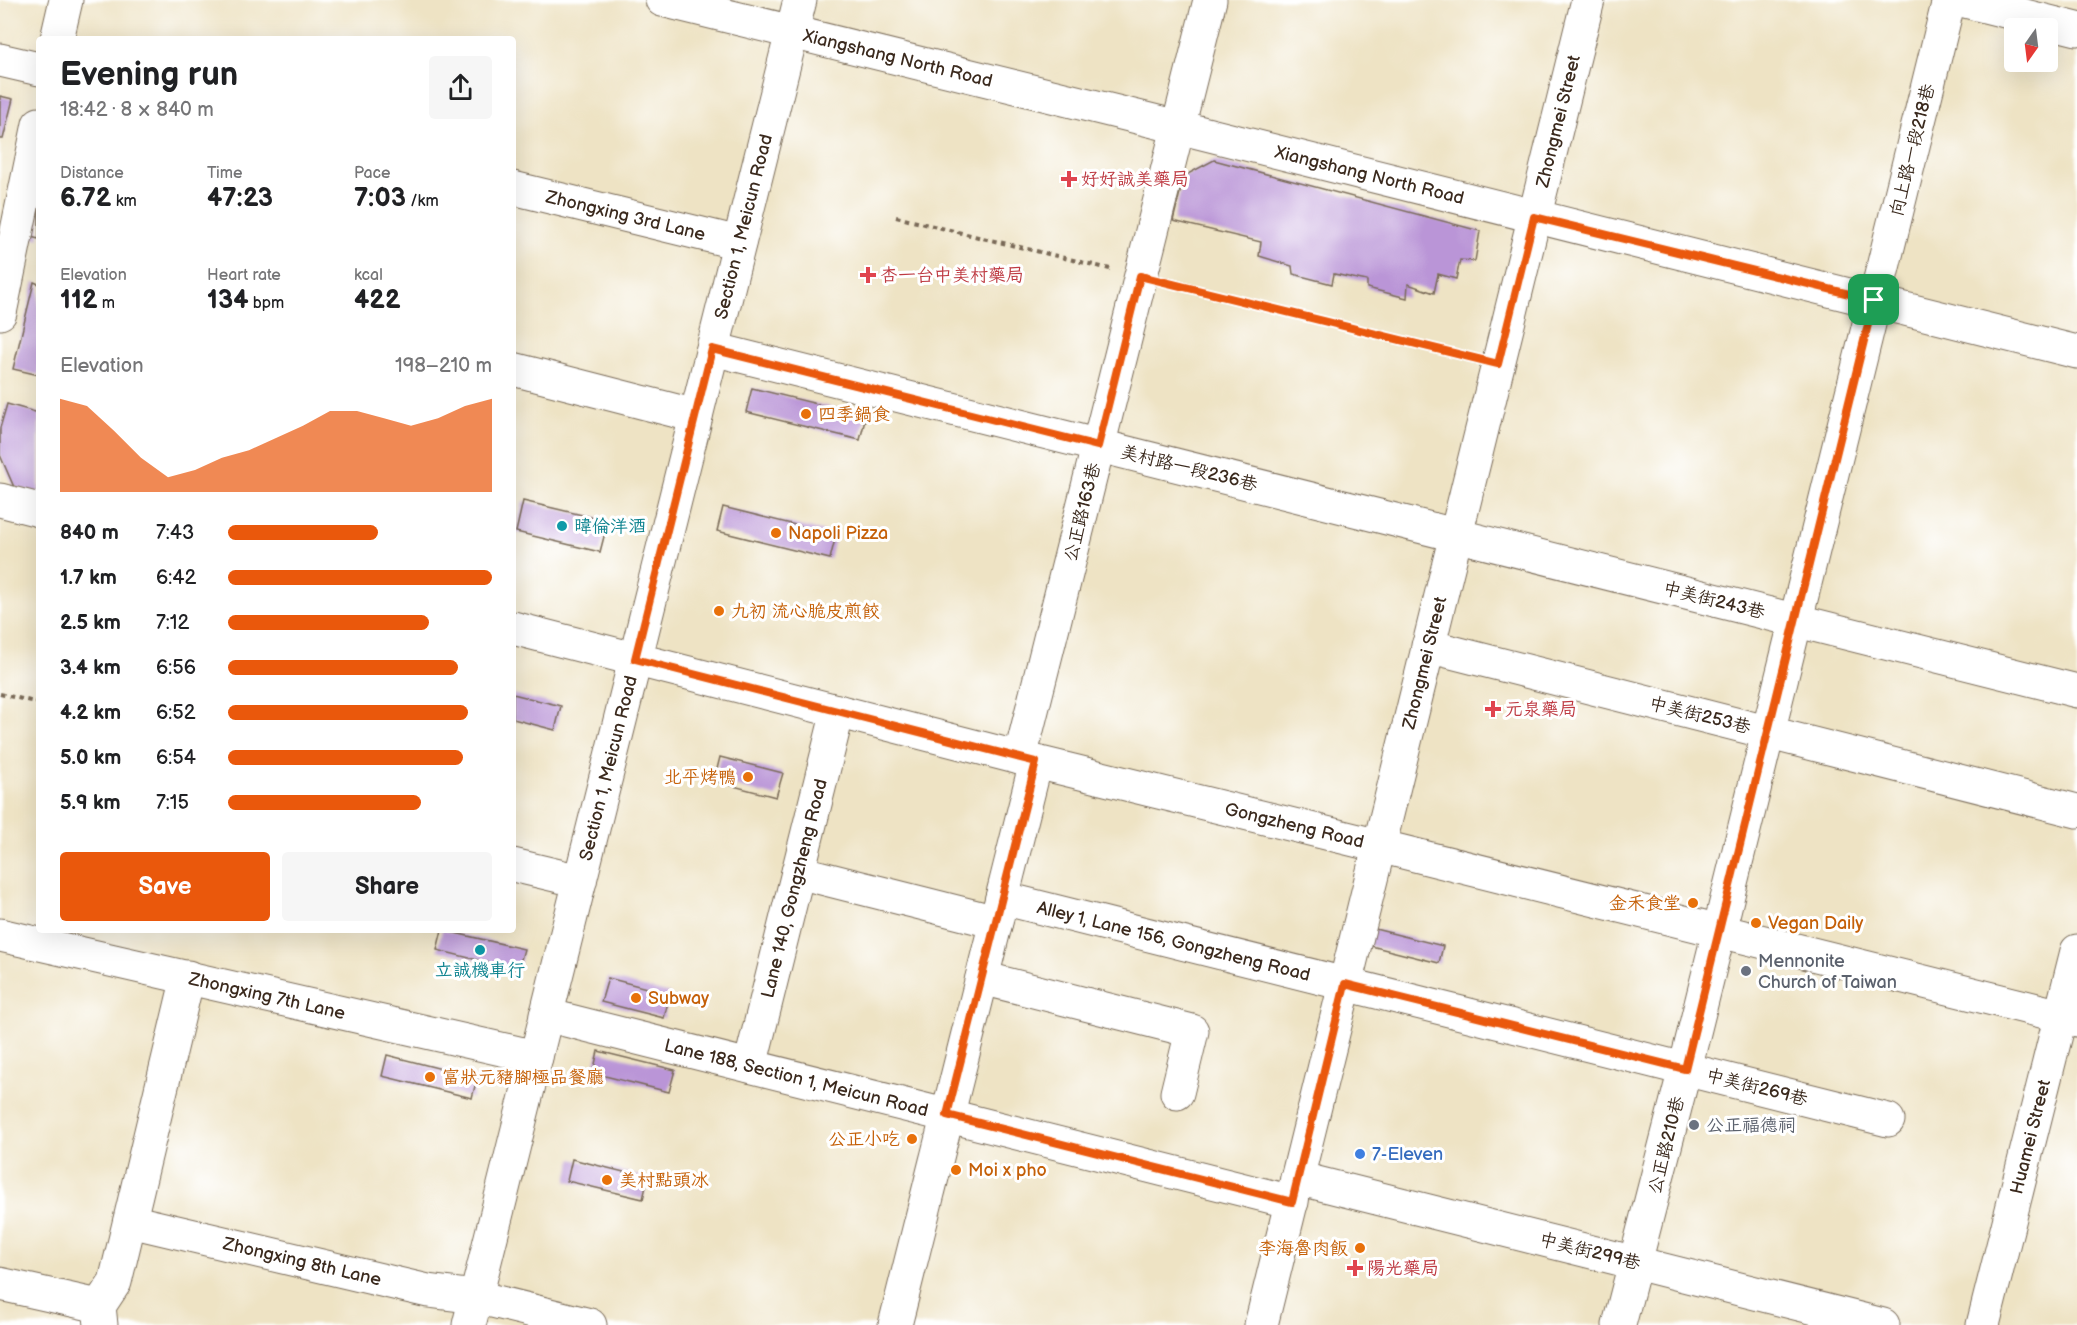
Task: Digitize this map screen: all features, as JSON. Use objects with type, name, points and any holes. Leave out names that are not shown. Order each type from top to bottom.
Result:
[{"type":"street","points":[[58,36],[66,0]]},
{"type":"street","name":"Xiangshang North Road","points":[[662,0],[726,8],[792,32],[2077,352]]},
{"type":"street","name":"Section 1, Meicun Road","points":[[473,1311],[800,0]]},
{"type":"street","name":"公正路163巷","points":[[895,1325],[999,910],[1028,760],[1098,446],[1210,0]]},
{"type":"street","name":"Zhongmei Street","points":[[1261,1325],[1588,0]]},
{"type":"street","name":"向上路一段218巷","points":[[1796,621],[1949,0]]},
{"type":"street","points":[[1961,0],[2077,29]]},
{"type":"street","points":[[0,60],[36,68]]},
{"type":"street","points":[[0,313],[18,245],[36,141]]},
{"type":"street","name":"Zhongxing 3rd Lane","points":[[516,189],[739,243]]},
{"type":"street","name":"美村路一段236巷","points":[[712,349],[1456,535]]},
{"type":"street","points":[[516,370],[696,416]]},
{"type":"street","points":[[0,500],[36,509]]},
{"type":"street","name":"中美街243巷","points":[[1456,535],[2077,691]]},
{"type":"street","name":"公正路210巷","points":[[1618,1325],[1685,1069],[1796,621]]},
{"type":"street","name":"Gongzheng Road","points":[[516,629],[1028,760],[2069,1018]]},
{"type":"street","name":"中美街253巷","points":[[1428,646],[2077,811]]},
{"type":"street","name":"Lane 140, Gongzheng Road","points":[[750,1066],[838,711]]},
{"type":"street","points":[[516,866],[580,881]]},
{"type":"street","name":"Alley 1, Lane 156, Gongzheng Road","points":[[798,872],[999,910],[1345,984]]},
{"type":"street","name":"Zhongxing 7th Lane","points":[[0,934],[536,1057]]},
{"type":"street","name":"Huamei Street","points":[[1983,1325],[2069,1018],[2077,951]]},
{"type":"street","points":[[0,1284],[100,1316],[115,1282],[188,977]]},
{"type":"street","points":[[982,978],[1192,1031],[1177,1093]]},
{"type":"street","name":"中美街269巷","points":[[1345,984],[1888,1120]]},
{"type":"street","name":"Lane 188, Section 1, Meicun Road","points":[[546,1015],[947,1115],[1295,1190]]},
{"type":"street","name":"中美街299巷","points":[[1295,1190],[1635,1263],[1883,1325]]},
{"type":"street","name":"Zhongxing 8th Lane","points":[[130,1221],[428,1292],[473,1311],[590,1325]]},
{"type":"path","points":[[896,217],[1498,364]]},
{"type":"path","points":[[0,694],[36,702]]},
{"type":"building","points":[[0,96],[13,99],[3,139],[0,139]]},
{"type":"building","points":[[1214,160],[1480,231],[1475,261],[1460,260],[1456,279],[1438,274],[1434,293],[1408,284],[1407,298],[1367,288],[1367,281],[1334,274],[1332,284],[1293,274],[1292,266],[1259,256],[1261,242],[1173,221],[1184,176]]},
{"type":"building","points":[[36,198],[36,238],[26,236]]},
{"type":"building","points":[[34,282],[36,283],[36,374],[13,369]]},
{"type":"building","name":"四季鍋食","points":[[752,388],[866,416],[860,440],[746,412]]},
{"type":"building","points":[[7,404],[36,412],[36,493],[14,487],[0,455],[0,428]]},
{"type":"building","name":"暐倫洋酒","points":[[523,501],[608,521],[600,552],[516,532]]},
{"type":"building","name":"Napoli Pizza","points":[[723,507],[836,535],[830,559],[717,531]]},
{"type":"building","points":[[516,695],[561,706],[555,730],[516,720]]},
{"type":"building","name":"北平烤鴨","points":[[720,757],[783,773],[776,797],[714,781]]},
{"type":"building","points":[[1371,928],[1443,946],[1439,963],[1367,945]]},
{"type":"building","name":"立誠機車行","points":[[441,933],[455,933],[524,949],[518,970],[437,950]]},
{"type":"building","name":"Subway","points":[[608,978],[670,994],[664,1018],[601,1002]]},
{"type":"building","points":[[598,1051],[675,1070],[669,1092],[593,1073]]},
{"type":"building","name":"富狀元豬腳極品餐廳","points":[[387,1055],[477,1078],[472,1098],[382,1076]]},
{"type":"building","name":"美村點頭冰","points":[[572,1159],[648,1178],[643,1199],[567,1181]]},
{"type":"place","name":"好好誠美藥局","points":[[1069,179]]},
{"type":"place","name":"杏一台中美村藥局","points":[[868,275]]},
{"type":"place","name":"四季鍋食","points":[[806,414]]},
{"type":"place","name":"暐倫洋酒","points":[[562,526]]},
{"type":"place","name":"Napoli Pizza","points":[[776,533]]},
{"type":"place","name":"九初 流心脆皮煎餃","points":[[719,611]]},
{"type":"place","name":"元泉藥局","points":[[1493,709]]},
{"type":"place","name":"北平烤鴨","points":[[748,777]]},
{"type":"place","name":"金禾食堂","points":[[1693,903]]},
{"type":"place","name":"Vegan Daily","points":[[1756,923]]},
{"type":"place","name":"立誠機車行","points":[[480,950]]},
{"type":"place","name":"Mennonite Church of Taiwan","points":[[1746,971]]},
{"type":"place","name":"Subway","points":[[636,998]]},
{"type":"place","name":"富狀元豬腳極品餐廳","points":[[430,1077]]},
{"type":"place","name":"公正福德祠","points":[[1694,1125]]},
{"type":"place","name":"公正小吃","points":[[912,1139]]},
{"type":"place","name":"7-Eleven","points":[[1360,1154]]},
{"type":"place","name":"Moi x pho","points":[[956,1170]]},
{"type":"place","name":"美村點頭冰","points":[[607,1180]]},
{"type":"place","name":"李海魯肉飯","points":[[1360,1248]]},
{"type":"place","name":"陽光藥局","points":[[1355,1268]]},
{"type":"route","points":[[1534,217],[1874,300],[1685,1069],[1345,984],[1292,1202],[947,1115],[1036,762],[635,659],[712,349],[1098,446],[1140,276],[1498,364],[1534,217]]}]
